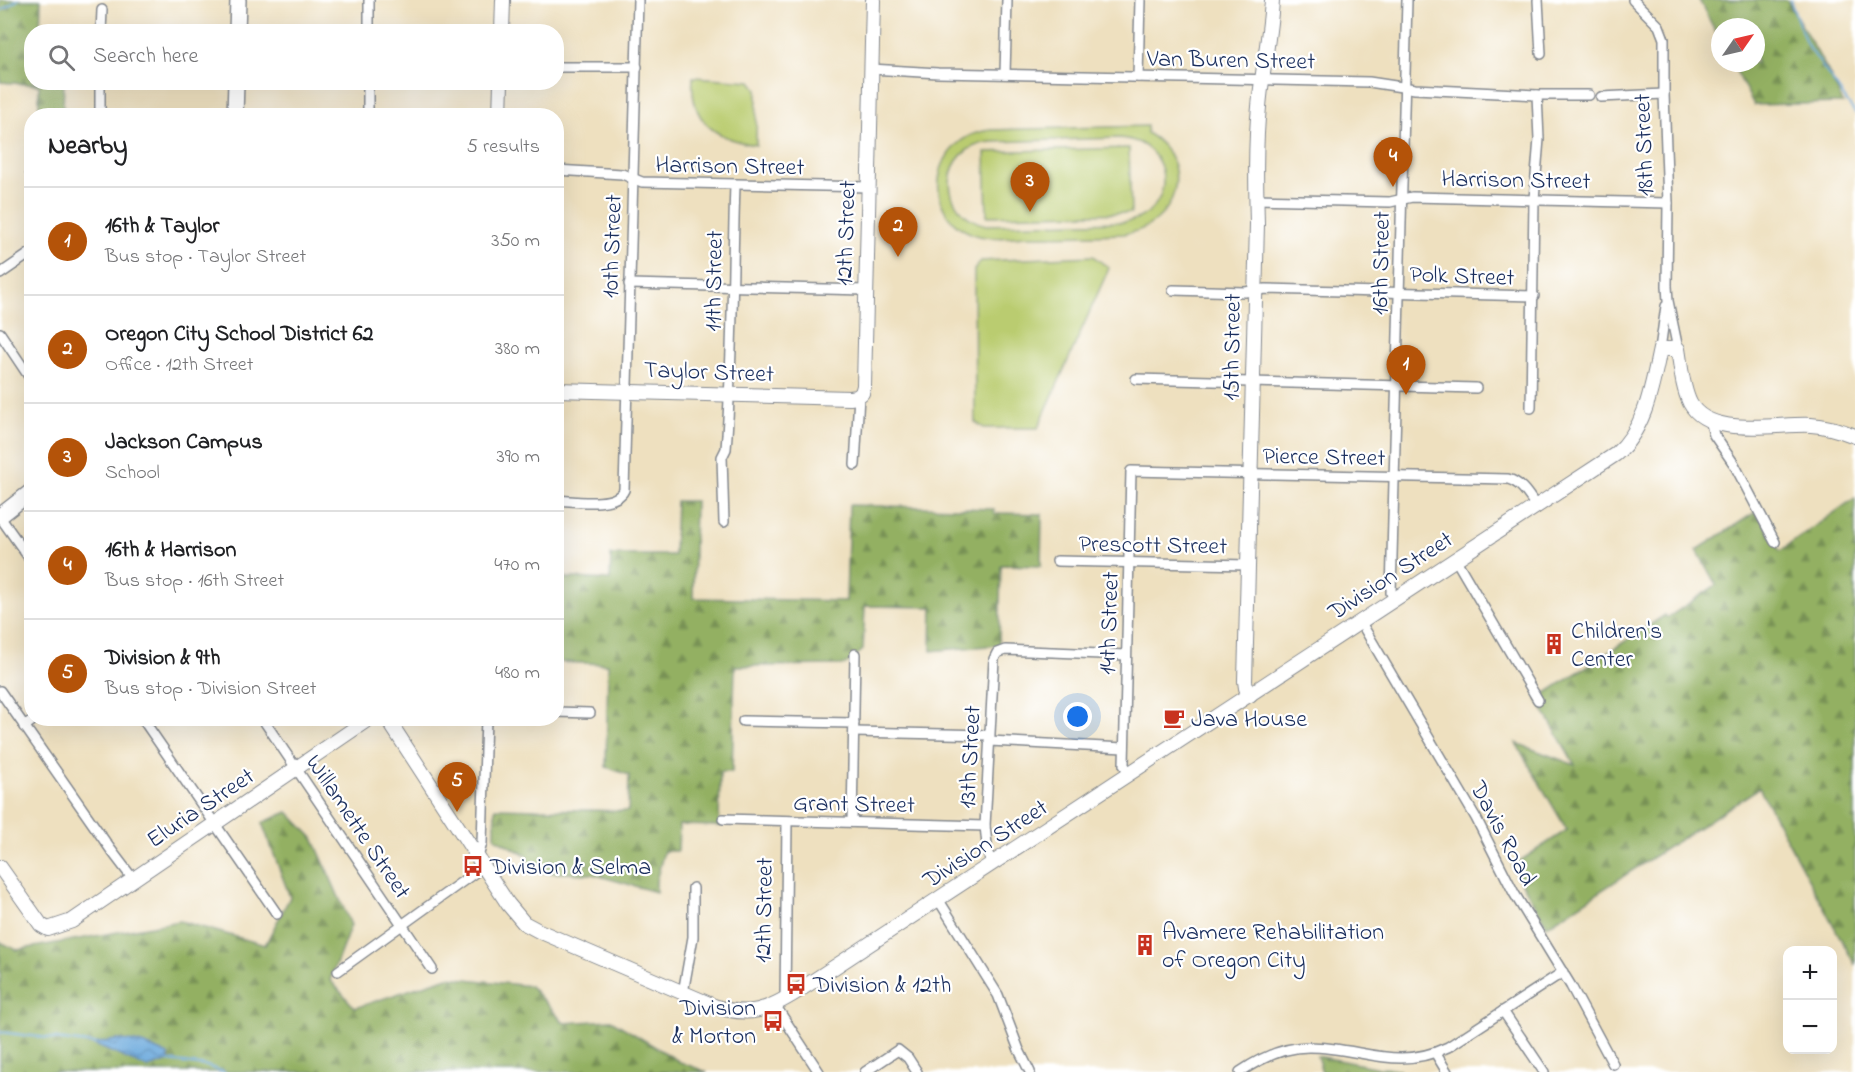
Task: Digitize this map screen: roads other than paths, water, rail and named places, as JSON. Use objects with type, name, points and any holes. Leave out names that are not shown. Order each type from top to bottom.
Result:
[{"type":"main road","points":[[237,24],[238,0]]},
{"type":"main road","points":[[235,108],[236,90]]},
{"type":"main road","points":[[0,504],[24,487]]},
{"type":"main road","points":[[0,516],[24,497]]},
{"type":"street","points":[[369,0],[369,24]]},
{"type":"street","points":[[502,24],[503,0]]},
{"type":"street","name":"10th Street","points":[[564,500],[612,501],[623,494],[625,484],[638,0]]},
{"type":"street","name":"12th Street","points":[[855,465],[859,396],[864,388],[873,0]]},
{"type":"street","points":[[1005,74],[1006,0]]},
{"type":"street","points":[[1138,77],[1140,0]]},
{"type":"street","name":"15th Street","points":[[1250,696],[1245,681],[1255,291],[1256,147],[1272,0]]},
{"type":"street","name":"16th Street","points":[[1395,598],[1391,593],[1407,0]]},
{"type":"street","points":[[1538,0],[1541,54]]},
{"type":"street","name":"18th Street","points":[[1634,0],[1659,27],[1664,39],[1668,203],[1668,301],[1660,349],[1641,423]]},
{"type":"street","points":[[102,10],[102,24]]},
{"type":"street","points":[[564,67],[637,67]]},
{"type":"street","name":"Van Buren Street","points":[[871,69],[1369,82],[1404,87],[1537,95],[1589,95]]},
{"type":"street","points":[[100,90],[100,108]]},
{"type":"street","points":[[368,90],[368,108]]},
{"type":"street","points":[[500,108],[501,90]]},
{"type":"street","points":[[1601,97],[1664,94]]},
{"type":"street","points":[[1531,408],[1534,199],[1539,139],[1537,95]]},
{"type":"street","name":"Harrison Street","points":[[564,170],[622,174],[642,182],[868,187]]},
{"type":"street","name":"11th Street","points":[[724,522],[722,457],[726,449],[730,394],[735,185]]},
{"type":"street","name":"Harrison Street","points":[[1256,199],[1390,202],[1412,197],[1668,203]]},
{"type":"street","points":[[0,274],[24,258]]},
{"type":"street","points":[[629,284],[865,290]]},
{"type":"street","name":"Polk Street","points":[[1173,290],[1245,292],[1266,289],[1534,296]]},
{"type":"street","name":"18th Street","points":[[1668,301],[1690,402],[1699,414],[1710,420]]},
{"type":"street","points":[[0,333],[24,369]]},
{"type":"street","points":[[1660,349],[1678,349]]},
{"type":"street","points":[[1136,379],[1476,388]]},
{"type":"street","name":"Taylor Street","points":[[564,390],[850,398],[859,396]]},
{"type":"street","points":[[1775,542],[1734,464],[1714,435],[1710,420],[1732,425],[1819,425],[1855,436]]},
{"type":"street","name":"Division Street","points":[[392,726],[508,904],[524,923],[553,938],[714,1006],[736,1012],[756,1012],[780,1002],[1616,454],[1628,442],[1641,423]]},
{"type":"street","name":"Pierce Street","points":[[1131,471],[1508,479],[1516,481],[1536,506]]},
{"type":"street","name":"14th Street","points":[[1130,774],[1124,765],[1124,747],[1131,471]]},
{"type":"street","points":[[0,516],[24,550]]},
{"type":"street","points":[[1455,560],[1538,700]]},
{"type":"street","name":"Prescott Street","points":[[1057,561],[1248,565]]},
{"type":"street","name":"Davis Road","points":[[1360,621],[1476,818],[1514,893],[1563,972],[1613,1064]]},
{"type":"street","name":"13th Street","points":[[993,863],[988,854],[985,826],[994,659],[998,653],[1005,650],[1126,655]]},
{"type":"street","points":[[852,822],[855,654]]},
{"type":"street","points":[[0,692],[133,879]]},
{"type":"street","points":[[564,712],[590,713]]},
{"type":"street","points":[[743,721],[1124,747]]},
{"type":"street","points":[[148,726],[277,914]]},
{"type":"street","name":"Willamette Street","points":[[267,726],[432,969]]},
{"type":"street","name":"Eluria Street","points":[[0,867],[41,926],[48,930],[53,929],[72,921],[359,726]]},
{"type":"street","points":[[338,971],[402,925],[481,861],[486,726]]},
{"type":"street","name":"Grant Street","points":[[723,819],[985,826]]},
{"type":"street","name":"12th Street","points":[[780,1002],[787,821]]},
{"type":"street","points":[[683,993],[693,937],[693,888]]},
{"type":"street","points":[[938,899],[998,995],[1030,1072]]},
{"type":"street","points":[[1240,1072],[1270,1056],[1309,1047],[1344,1051],[1392,1061],[1408,1061],[1436,1054],[1563,972]]},
{"type":"street","points":[[780,1002],[819,1072]]},
{"type":"street","points":[[1503,1011],[1544,1072]]},
{"type":"street","points":[[865,1072],[898,1050],[908,1058],[917,1072]]},
{"type":"street","points":[[1436,1054],[1447,1072]]},
{"type":"water","points":[[116,1040],[130,1041],[149,1047],[168,1055],[169,1061],[148,1068],[93,1044]]},
{"type":"waterway","points":[[0,11],[18,0]]},
{"type":"waterway","points":[[1790,0],[1806,43],[1855,113]]},
{"type":"waterway","points":[[0,1032],[95,1044]]},
{"type":"waterway","points":[[168,1061],[207,1066],[224,1072]]},
{"type":"place","name":"16th & Harrison","points":[[1393,187]]},
{"type":"place","name":"Jackson Campus","points":[[1030,212]]},
{"type":"place","name":"Oregon City School District 62","points":[[898,257]]},
{"type":"place","name":"16th & Taylor","points":[[1406,395]]},
{"type":"place","name":"Children's Center","points":[[1554,644]]},
{"type":"place","name":"Java House","points":[[1174,718]]},
{"type":"place","name":"Division & 9th","points":[[457,812]]},
{"type":"place","name":"Division & Selma","points":[[473,866]]},
{"type":"place","name":"Avamere Rehabilitation of Oregon City","points":[[1145,945]]},
{"type":"place","name":"Division & 12th","points":[[796,984]]},
{"type":"place","name":"Division & Morton","points":[[773,1021]]}]
